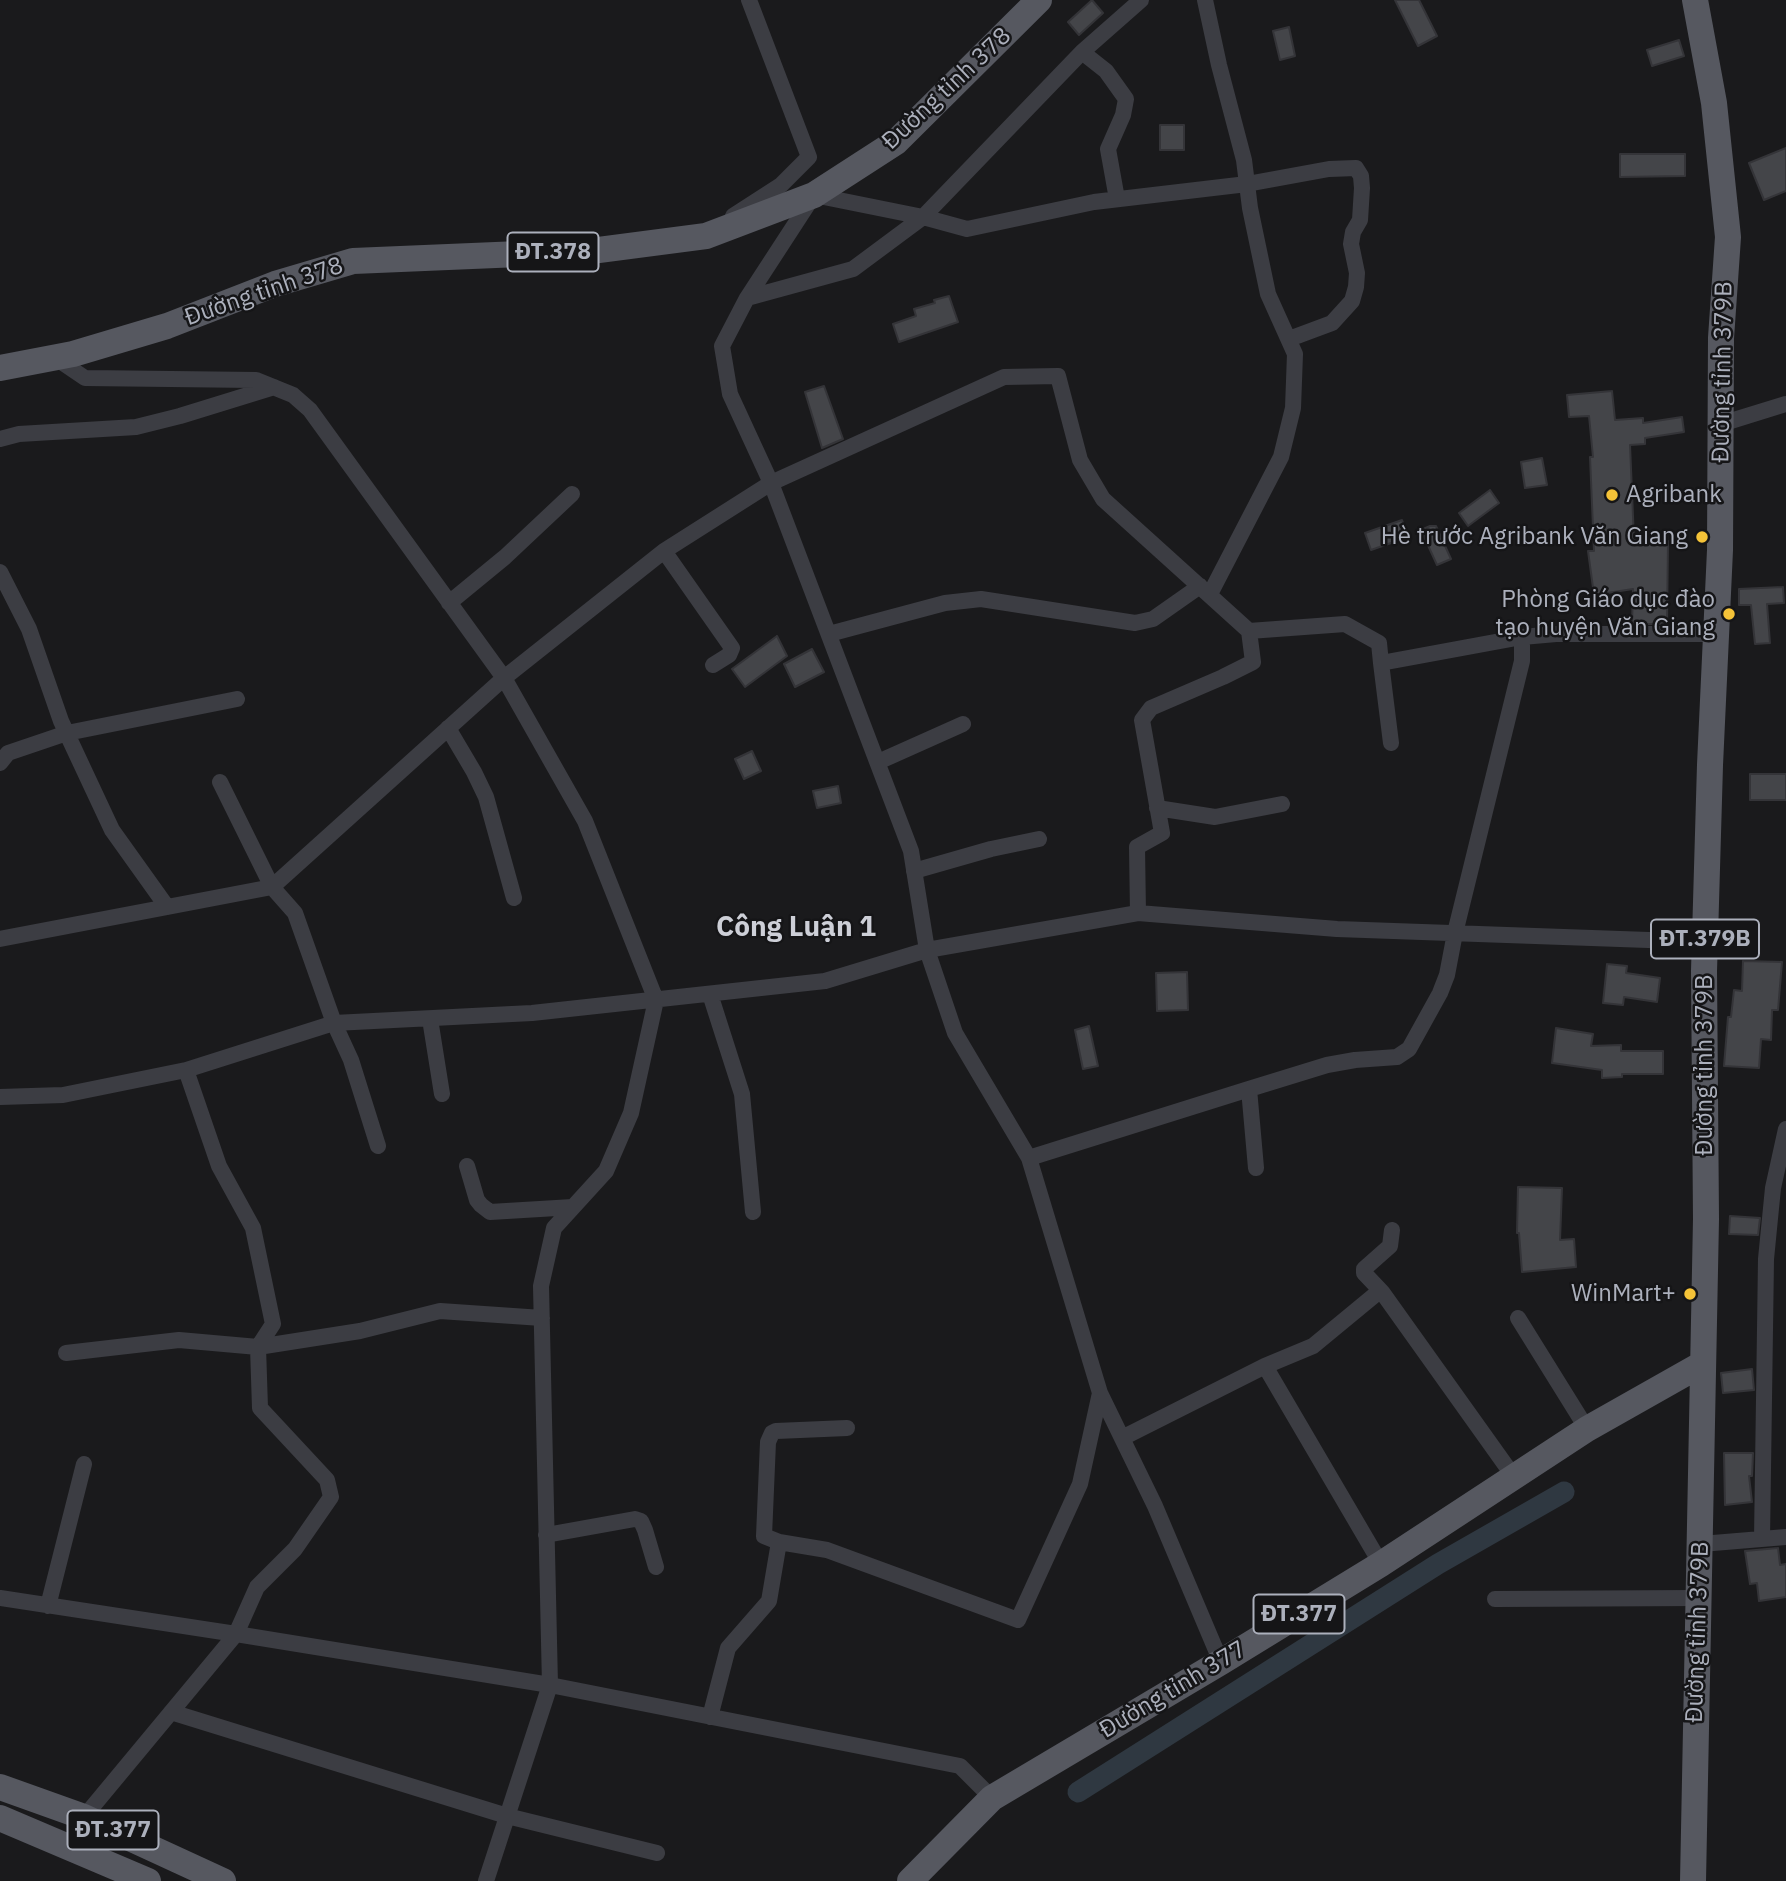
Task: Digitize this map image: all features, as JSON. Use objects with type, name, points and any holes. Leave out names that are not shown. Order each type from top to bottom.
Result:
[{"type":"main road","name":"Đường tỉnh 378","points":[[0,368],[73,354],[167,326],[275,284],[353,261],[591,251],[706,236],[814,195],[896,142],[1039,0]]},
{"type":"main road","name":"Đường tỉnh 379B","points":[[1693,1881],[1706,1219],[1705,942],[1720,550],[1721,338],[1728,237],[1714,103],[1695,0]]},
{"type":"main road","name":"Đường tỉnh 377","points":[[910,1881],[992,1798],[1381,1564],[1587,1429],[1702,1364]]},
{"type":"main road","name":"ĐT.377","points":[[0,1787],[84,1816],[223,1881]]},
{"type":"main road","name":"ĐT.377","points":[[0,1818],[148,1881]]},
{"type":"street","points":[[706,236],[781,185],[809,157],[749,0]]},
{"type":"street","points":[[829,634],[945,603],[981,599],[1135,623],[1153,620],[1205,590],[1281,457],[1293,408],[1295,354],[1268,294],[1244,160],[1205,0]]},
{"type":"street","points":[[747,298],[853,269],[923,217],[1082,52],[1136,3]]},
{"type":"street","points":[[1082,52],[1107,71],[1126,99],[1123,115],[1108,146],[1117,199]]},
{"type":"street","points":[[1221,1662],[1155,1506],[1100,1392],[1029,1158],[955,1033],[927,950],[911,851],[771,483],[730,394],[722,346],[747,298],[814,195],[923,217],[967,229],[1094,202],[1247,184],[1350,167],[1356,169],[1361,176],[1360,220],[1353,232],[1351,244],[1357,273],[1352,301],[1332,323],[1289,340]]},
{"type":"street","points":[[54,357],[86,377],[256,380],[293,395],[310,410],[504,678],[585,821],[656,1000],[631,1113],[606,1171],[554,1228],[541,1286],[550,1685],[486,1881]]},
{"type":"street","points":[[0,939],[272,887],[504,678],[664,551],[771,483],[1004,377],[1058,376],[1080,460],[1103,499],[1249,631],[1253,662],[1151,708],[1142,720],[1162,833],[1137,847],[1138,913]]},
{"type":"street","points":[[0,439],[19,434],[136,427],[274,387]]},
{"type":"street","points":[[1721,424],[1786,404]]},
{"type":"street","points":[[449,603],[505,557],[572,494]]},
{"type":"street","points":[[664,551],[732,648],[729,655],[713,665]]},
{"type":"street","points":[[0,572],[29,629],[67,733],[112,830],[167,907]]},
{"type":"street","points":[[1249,631],[1345,624],[1379,643],[1391,743]]},
{"type":"street","points":[[1381,663],[1556,634],[1716,634]]},
{"type":"street","points":[[1029,1158],[1327,1065],[1403,1055],[1409,1049],[1447,975],[1522,661],[1522,638]]},
{"type":"street","points":[[0,763],[8,753],[67,733],[237,699]]},
{"type":"street","points":[[878,762],[963,724]]},
{"type":"street","points":[[448,728],[486,797],[514,898]]},
{"type":"street","points":[[220,782],[272,887],[295,913],[334,1023],[351,1060],[378,1146]]},
{"type":"street","points":[[1157,808],[1214,817],[1282,804]]},
{"type":"street","points":[[914,871],[991,849],[1039,839]]},
{"type":"street","points":[[0,1097],[63,1095],[186,1070],[334,1023],[532,1013],[825,981],[927,950],[1138,913],[1337,929],[1705,942]]},
{"type":"street","points":[[709,994],[742,1094],[753,1212]]},
{"type":"street","points":[[430,1019],[442,1094]]},
{"type":"street","points":[[84,1816],[236,1634],[257,1587],[295,1549],[331,1497],[327,1479],[260,1408],[258,1347],[273,1324],[253,1228],[219,1166],[186,1070]]},
{"type":"street","points":[[1249,1089],[1256,1168]]},
{"type":"street","points":[[1762,1539],[1766,1259],[1773,1188],[1786,1129]]},
{"type":"street","points":[[467,1166],[477,1200],[490,1212],[573,1207]]},
{"type":"street","points":[[1392,1230],[1390,1246],[1364,1269],[1364,1273],[1382,1292],[1514,1477]]},
{"type":"street","points":[[1122,1438],[1265,1366],[1312,1346],[1382,1292]]},
{"type":"street","points":[[66,1353],[179,1340],[258,1347],[360,1331],[440,1311],[542,1318]]},
{"type":"street","points":[[1518,1318],[1587,1429]]},
{"type":"street","points":[[1265,1366],[1381,1564]]},
{"type":"street","points":[[847,1427],[776,1431],[769,1438],[763,1531],[767,1538],[827,1550],[1018,1620],[1080,1484],[1100,1392]]},
{"type":"street","points":[[48,1606],[84,1464]]},
{"type":"street","points":[[546,1535],[635,1519],[640,1521],[645,1530],[656,1567]]},
{"type":"street","points":[[1701,1544],[1786,1537]]},
{"type":"street","points":[[710,1717],[728,1648],[769,1601],[779,1542]]},
{"type":"street","points":[[0,1598],[550,1685],[960,1766],[992,1798]]},
{"type":"street","points":[[1495,1599],[1699,1598]]},
{"type":"street","points":[[171,1712],[507,1816],[657,1853]]},
{"type":"building","points":[[1092,0],[1103,13],[1079,35],[1068,22]]},
{"type":"building","points":[[1395,0],[1419,0],[1437,36],[1418,46]]},
{"type":"building","points":[[1289,27],[1295,56],[1280,60],[1273,31]]},
{"type":"building","points":[[1679,40],[1684,56],[1652,66],[1647,50]]},
{"type":"building","points":[[1160,125],[1184,125],[1184,150],[1160,150]]},
{"type":"building","points":[[1786,148],[1786,191],[1764,200],[1749,163]]},
{"type":"building","points":[[1620,154],[1685,154],[1685,176],[1620,177]]},
{"type":"building","points":[[949,296],[958,322],[899,342],[893,324],[916,316],[914,309]]},
{"type":"building","points":[[824,386],[843,439],[822,448],[805,392]]},
{"type":"building","points":[[1612,391],[1615,420],[1643,418],[1643,423],[1682,417],[1684,432],[1645,438],[1645,444],[1630,445],[1634,540],[1668,541],[1667,624],[1632,624],[1633,589],[1594,595],[1588,551],[1594,551],[1590,457],[1593,457],[1589,416],[1569,417],[1567,395]]},
{"type":"building","points":[[1542,458],[1547,485],[1525,488],[1521,462]]},
{"type":"building","points":[[1490,490],[1499,503],[1468,526],[1459,513]]},
{"type":"building","points":[[1402,520],[1408,537],[1371,550],[1365,533]]},
{"type":"building","points":[[1436,526],[1451,559],[1437,565],[1421,530]]},
{"type":"building","points":[[1783,587],[1784,603],[1767,604],[1770,643],[1755,644],[1751,605],[1739,605],[1739,589]]},
{"type":"building","points":[[777,636],[787,656],[745,687],[732,669]]},
{"type":"building","points":[[812,649],[824,672],[795,687],[784,664]]},
{"type":"building","points":[[752,751],[761,771],[744,779],[735,759]]},
{"type":"building","points":[[1750,774],[1786,774],[1786,800],[1750,800]]},
{"type":"building","points":[[838,786],[841,803],[817,808],[813,791]]},
{"type":"building","points":[[1743,961],[1782,962],[1778,1010],[1772,1010],[1771,1040],[1761,1039],[1759,1068],[1724,1066],[1728,1017],[1731,1017],[1734,990],[1742,991]]},
{"type":"building","points":[[1607,964],[1627,966],[1626,973],[1660,978],[1657,1002],[1624,997],[1623,1005],[1603,1003]]},
{"type":"building","points":[[1187,972],[1188,1010],[1157,1011],[1156,973]]},
{"type":"building","points":[[1089,1026],[1098,1066],[1083,1069],[1075,1030]]},
{"type":"building","points":[[1556,1028],[1593,1034],[1591,1046],[1621,1045],[1621,1051],[1663,1051],[1663,1074],[1622,1074],[1622,1077],[1602,1078],[1602,1070],[1552,1063]]},
{"type":"building","points":[[1518,1187],[1562,1188],[1560,1240],[1574,1239],[1576,1267],[1522,1272],[1517,1233]]},
{"type":"building","points":[[1730,1216],[1760,1218],[1758,1235],[1729,1234]]},
{"type":"building","points":[[1752,1369],[1754,1390],[1723,1393],[1721,1373]]},
{"type":"building","points":[[1724,1453],[1753,1453],[1752,1476],[1749,1476],[1752,1502],[1725,1505]]},
{"type":"building","points":[[1778,1548],[1780,1565],[1786,1564],[1786,1597],[1759,1601],[1757,1583],[1750,1584],[1745,1551]]},
{"type":"waterway","points":[[1078,1792],[1438,1564],[1564,1492]]},
{"type":"place","name":"Agribank","points":[[1612,495]]},
{"type":"place","name":"Hè trước Agribank Văn Giang","points":[[1702,537]]},
{"type":"place","name":"Phòng Giáo dục đào tạo huyện Văn Giang","points":[[1729,614]]},
{"type":"place","name":"WinMart+","points":[[1690,1294]]},
{"type":"district","name":"Công Luận 1","points":[[796,928]]}]
